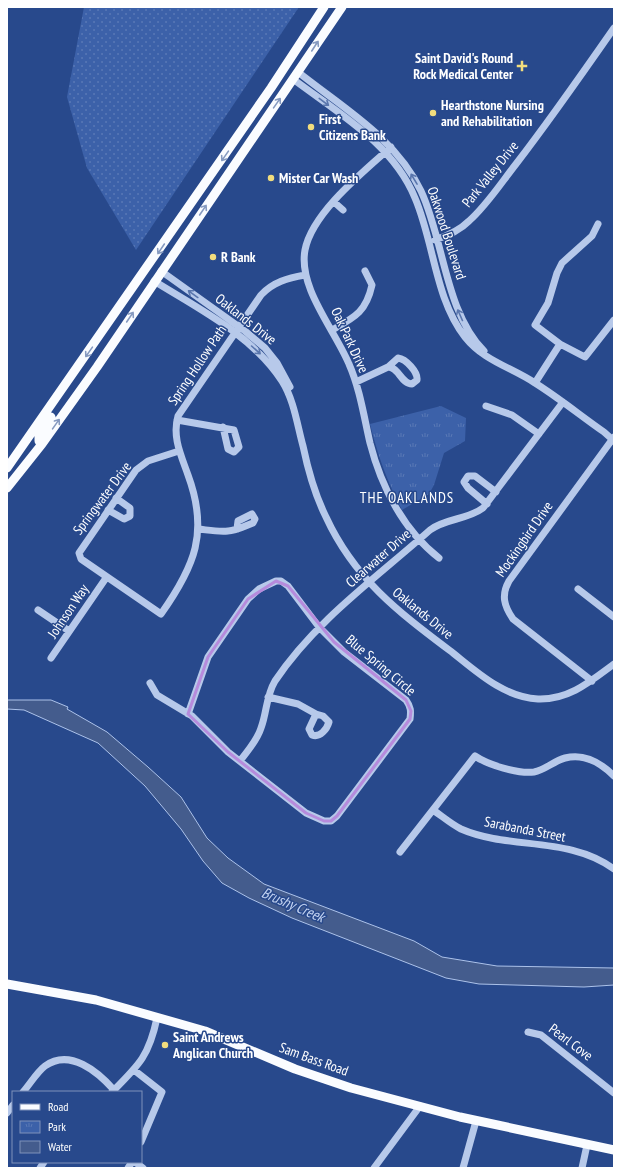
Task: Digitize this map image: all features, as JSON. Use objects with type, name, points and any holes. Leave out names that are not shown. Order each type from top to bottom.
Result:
[{"type":"main road","points":[[7,468],[264,99],[324,7]]},
{"type":"main road","points":[[296,75],[291,76],[290,72],[297,57],[330,7]]},
{"type":"main road","points":[[7,488],[42,444],[342,7]]},
{"type":"main road","points":[[220,185],[225,169],[264,108],[264,99]]},
{"type":"main road","points":[[150,264],[161,271]]},
{"type":"main road","points":[[143,274],[154,281]]},
{"type":"main road","points":[[42,444],[39,442],[38,437],[77,376],[78,367]]},
{"type":"main road","points":[[7,481],[29,451],[23,446]]},
{"type":"main road","name":"Sam Bass Road","points":[[7,984],[85,998],[216,1035],[323,1079],[420,1106],[476,1121],[587,1146],[614,1150]]},
{"type":"street","name":"Park Valley Drive","points":[[429,242],[449,235],[466,224],[488,200],[539,134],[614,28]]},
{"type":"street","name":"Oakwood Boulevard","points":[[296,75],[362,131],[388,149],[410,172],[427,205],[457,309],[464,325],[477,343],[502,366]]},
{"type":"street","name":"Oakwood Boulevard","points":[[388,149],[415,198],[448,307],[458,326],[470,343],[480,353],[535,383],[613,439]]},
{"type":"street","name":"Oak Park Drive","points":[[388,149],[346,187],[310,236],[304,255],[305,275],[310,290],[350,365],[356,382],[379,472],[397,509],[425,547],[439,558]]},
{"type":"street","points":[[334,202],[343,210]]},
{"type":"street","points":[[598,224],[592,236],[562,263],[557,273],[548,303],[537,319],[536,325],[539,329],[560,344],[585,357],[614,320]]},
{"type":"street","name":"Oaklands Drive","points":[[161,271],[237,330]]},
{"type":"street","points":[[332,330],[355,317],[367,302],[372,285],[365,271]]},
{"type":"street","name":"Spring Hollow Path","points":[[161,614],[188,572],[193,557],[198,529],[196,501],[179,451],[175,434],[177,420],[181,409],[261,295],[269,288],[282,281],[305,275]]},
{"type":"street","name":"Oaklands Drive","points":[[154,281],[265,348],[277,363],[292,394],[298,428],[310,475],[326,518],[342,547],[370,583],[396,610],[488,681],[504,690],[523,697],[549,698],[570,693],[592,681],[614,664]]},
{"type":"street","points":[[535,383],[560,344]]},
{"type":"street","points":[[356,382],[388,367]]},
{"type":"street","name":"Clearwater Drive","points":[[240,761],[258,737],[262,726],[268,697],[275,682],[290,661],[320,627],[340,607],[370,583],[435,526],[472,515],[487,504],[563,402]]},
{"type":"street","points":[[486,406],[512,415],[539,434]]},
{"type":"street","points":[[177,420],[223,427]]},
{"type":"street","name":"Mockingbird Drive","points":[[592,681],[513,619],[506,607],[504,596],[509,581],[613,439]]},
{"type":"street","name":"Springwater Drive","points":[[161,614],[81,560],[79,553],[133,473],[156,458],[179,451]]},
{"type":"street","points":[[487,504],[468,488],[464,482],[468,476],[475,476],[496,492]]},
{"type":"street","points":[[108,510],[124,519],[130,516],[130,508],[116,498]]},
{"type":"street","points":[[198,529],[228,532],[237,529]]},
{"type":"street","name":"Johnson Way","points":[[51,658],[106,578]]},
{"type":"street","name":"Blue Spring Circle","points":[[273,582],[285,583],[320,627],[356,663],[406,700],[410,706],[410,719],[337,816],[330,821],[324,821],[306,812],[214,740],[188,714],[208,657],[248,599],[259,589],[273,582]]},
{"type":"street","points":[[578,589],[614,617]]},
{"type":"street","points":[[38,610],[69,631]]},
{"type":"street","points":[[150,683],[157,695],[188,714]]},
{"type":"street","points":[[268,697],[298,704],[316,714]]},
{"type":"street","points":[[400,852],[475,756],[484,762],[515,770],[533,772],[546,768],[564,758],[582,757],[602,764],[614,776]]},
{"type":"street","name":"Sarabanda Street","points":[[433,810],[461,828],[495,838],[546,845],[587,855],[614,869]]},
{"type":"street","points":[[24,1091],[43,1068],[53,1061],[62,1060],[93,1069],[113,1091],[134,1070],[150,1045],[157,1018]]},
{"type":"street","name":"Pearl Cove","points":[[528,1032],[541,1035],[614,1093]]},
{"type":"street","points":[[134,1070],[162,1092],[142,1140]]},
{"type":"street","points":[[374,1168],[420,1106]]},
{"type":"street","points":[[463,1168],[476,1121]]},
{"type":"street","points":[[582,1168],[587,1146]]},
{"type":"highlighted area","points":[[276,581],[288,586],[334,642],[406,700],[411,711],[410,719],[337,816],[331,821],[324,821],[306,813],[228,752],[188,714],[208,657],[248,599]]},
{"type":"green space","points":[[84,7],[299,7],[136,250],[87,168],[67,97]]},
{"type":"green space","points":[[441,406],[466,418],[465,441],[444,453],[434,485],[429,494],[402,510],[383,468],[370,424]]},
{"type":"water","name":"Brushy Creek","points":[[7,700],[51,700],[68,707],[67,709],[107,732],[181,797],[207,838],[228,858],[264,884],[414,941],[442,957],[497,966],[614,968],[614,985],[584,987],[479,984],[446,978],[292,918],[249,898],[222,883],[203,861],[181,829],[145,786],[98,743],[24,710],[7,709]]},
{"type":"place","name":"Saint David's Round Rock Medical Center","points":[[522,66]]},
{"type":"place","name":"Hearthstone Nursing and Rehabilitation","points":[[433,113]]},
{"type":"place","name":"First Citizens Bank","points":[[311,127]]},
{"type":"place","name":"Mister Car Wash","points":[[271,178]]},
{"type":"place","name":"R Bank","points":[[213,257]]},
{"type":"place","name":"Saint Andrews Anglican Church","points":[[165,1045]]},
{"type":"district","name":"THE OAKLANDS","points":[[407,498]]}]
